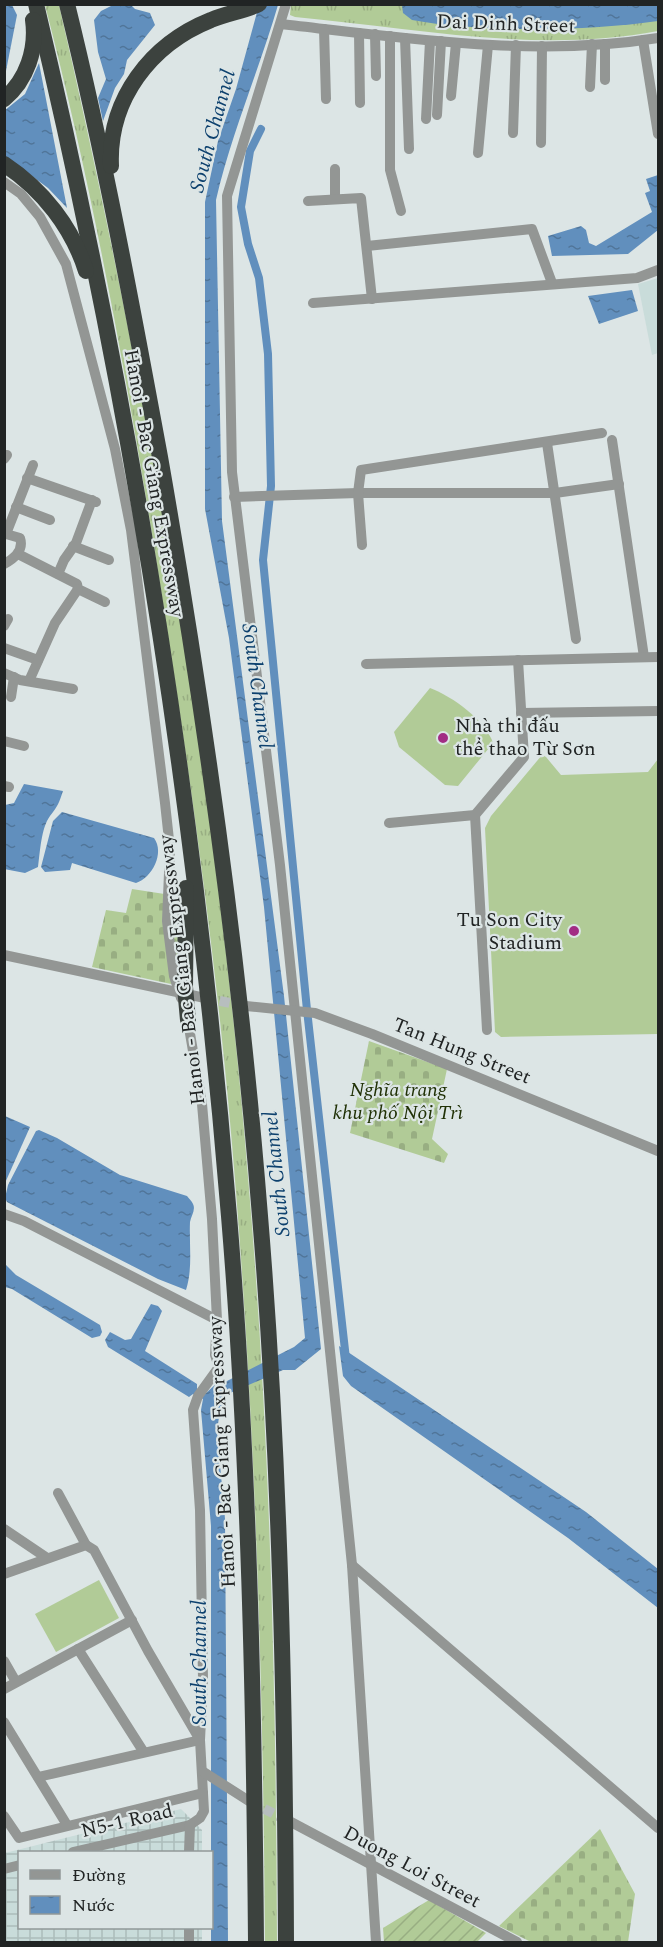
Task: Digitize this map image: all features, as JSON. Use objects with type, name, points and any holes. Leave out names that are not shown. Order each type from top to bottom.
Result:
[{"type":"highway","points":[[4,99],[19,84],[29,63],[34,38],[31,4]]},
{"type":"highway","name":"Hanoi - Bac Giang Expressway","points":[[36,4],[96,277],[138,497],[173,732],[217,1079],[230,1230],[250,1575],[254,1720],[255,1942]]},
{"type":"highway","name":"Hanoi - Bac Giang Expressway","points":[[67,4],[126,270],[184,595],[219,835],[248,1076],[268,1334],[281,1574],[285,1719],[286,1942]]},
{"type":"highway","points":[[126,270],[112,179],[111,149],[119,113],[129,88],[153,55],[168,42],[211,19],[256,6]]},
{"type":"highway","points":[[4,164],[44,196],[71,236],[82,260],[138,497]]},
{"type":"highway","points":[[173,732],[187,882],[183,993],[188,1020]]},
{"type":"street","points":[[286,4],[227,196],[230,422],[234,497],[278,853],[352,1565],[376,1942]]},
{"type":"street","name":"Dai Dinh Street","points":[[281,24],[488,45],[605,44],[658,38]]},
{"type":"street","points":[[324,29],[326,99]]},
{"type":"street","points":[[359,33],[360,103]]},
{"type":"street","points":[[375,34],[376,75]]},
{"type":"street","points":[[390,36],[390,170],[401,211]]},
{"type":"street","points":[[405,38],[410,148]]},
{"type":"street","points":[[426,118],[429,40]]},
{"type":"street","points":[[643,40],[658,134]]},
{"type":"street","points":[[437,115],[441,41]]},
{"type":"street","points":[[451,96],[456,43]]},
{"type":"street","points":[[590,87],[592,44]]},
{"type":"street","points":[[605,44],[605,80]]},
{"type":"street","points":[[478,153],[488,45]]},
{"type":"street","points":[[513,133],[516,45]]},
{"type":"street","points":[[541,143],[542,46]]},
{"type":"street","points":[[335,169],[335,199]]},
{"type":"street","points":[[4,182],[21,194],[40,217],[66,264],[115,450],[131,530],[168,826],[170,858],[167,921],[174,976],[183,993]]},
{"type":"street","points":[[308,201],[361,198],[372,299]]},
{"type":"street","points":[[367,246],[532,229],[552,283]]},
{"type":"street","points":[[313,303],[637,278],[658,270]]},
{"type":"street","points":[[362,545],[358,493],[361,470],[602,433]]},
{"type":"street","points":[[612,440],[644,657]]},
{"type":"street","points":[[547,443],[576,639]]},
{"type":"street","points":[[4,547],[5,534],[13,522],[16,507],[33,465]]},
{"type":"street","points":[[27,478],[94,501],[74,546],[58,574]]},
{"type":"street","points":[[234,497],[358,493],[555,493],[619,484]]},
{"type":"street","points":[[16,507],[50,520]]},
{"type":"street","points":[[4,564],[18,554],[22,542],[20,538],[5,534]]},
{"type":"street","points":[[74,546],[109,560]]},
{"type":"street","points":[[18,554],[77,584],[78,589],[105,602]]},
{"type":"street","points":[[29,681],[55,623],[78,589]]},
{"type":"street","points":[[4,648],[38,660]]},
{"type":"street","points":[[366,664],[658,657]]},
{"type":"street","points":[[487,1030],[476,815],[524,757],[518,660]]},
{"type":"street","points":[[11,697],[9,675],[73,689]]},
{"type":"street","points":[[521,713],[658,711]]},
{"type":"street","points":[[4,741],[24,746]]},
{"type":"street","points":[[389,823],[476,815]]},
{"type":"street","points":[[4,955],[205,998]]},
{"type":"street","name":"Tan Hung Street","points":[[246,1006],[315,1014],[372,1034],[658,1151]]},
{"type":"street","points":[[188,1020],[202,1104],[212,1220],[215,1355],[218,1369],[198,1396],[193,1410],[200,1510],[203,1679],[200,1740],[203,1815],[190,1825],[189,1851]]},
{"type":"street","points":[[4,1214],[24,1221],[216,1320]]},
{"type":"street","points":[[58,1493],[86,1545],[94,1550],[200,1740]]},
{"type":"street","points":[[4,1530],[47,1558]]},
{"type":"street","points":[[4,1574],[86,1545]]},
{"type":"street","points":[[352,1565],[658,1828]]},
{"type":"street","points":[[4,1689],[132,1620]]},
{"type":"street","points":[[78,1648],[142,1751]]},
{"type":"street","points":[[4,1661],[16,1682]]},
{"type":"street","points":[[4,1722],[68,1825]]},
{"type":"street","points":[[38,1777],[142,1751],[200,1740]]},
{"type":"street","points":[[202,1771],[244,1799]]},
{"type":"street","points":[[4,1816],[19,1838],[203,1794]]},
{"type":"street","name":"Duong Loi Street","points":[[291,1822],[517,1942]]},
{"type":"street","name":"N5-1 Road","points":[[77,1851],[190,1825]]},
{"type":"shaded area","points":[[658,278],[658,353],[652,355],[638,284]]},
{"type":"shaded area","points":[[181,1809],[202,1830],[202,1851],[18,1851],[18,1929],[202,1929],[202,1942],[5,1942],[5,1853]]},
{"type":"green space","points":[[291,4],[658,4],[658,31],[568,40],[476,37],[295,17],[290,15]]},
{"type":"green space","points":[[45,5],[59,5],[122,295],[175,588],[198,734],[217,882],[248,1177],[262,1368],[273,1655],[277,1942],[265,1942],[262,1731],[251,1415],[237,1204],[213,957],[174,675],[129,401],[77,136]]},
{"type":"green space","name":"Nhà thi đấu thể thao Từ Sơn","points":[[430,688],[467,710],[483,726],[493,743],[458,786],[445,785],[399,747],[394,732]]},
{"type":"green space","name":"Tu Son City Stadium","points":[[542,755],[561,775],[648,772],[658,759],[658,1034],[501,1037],[495,1032],[485,828],[491,816]]},
{"type":"green space","points":[[132,889],[171,895],[185,987],[92,967],[106,910],[126,913]]},
{"type":"green space","name":"Nghĩa trang khu phố Nội Trì","points":[[369,1041],[447,1069],[432,1139],[448,1154],[444,1163],[350,1133]]},
{"type":"green space","points":[[99,1580],[119,1618],[56,1652],[35,1614]]},
{"type":"green space","points":[[600,1829],[635,1894],[628,1942],[531,1942],[499,1926]]},
{"type":"green space","points":[[429,1900],[486,1933],[477,1942],[384,1942],[383,1928]]},
{"type":"water","points":[[5,4],[12,5],[17,15],[5,76]]},
{"type":"water","points":[[115,4],[131,5],[135,9],[150,13],[155,25],[127,60],[124,74],[115,88],[103,121],[98,98],[106,79],[98,52],[94,20],[101,11]]},
{"type":"water","name":"South Channel","points":[[259,5],[278,5],[229,151],[216,200],[222,521],[284,996],[321,1349],[295,1370],[283,1370],[228,1394],[220,1410],[217,1431],[225,1519],[228,1942],[211,1942],[213,1851],[211,1851],[211,1526],[201,1410],[203,1399],[193,1394],[189,1397],[108,1347],[105,1340],[110,1332],[125,1340],[131,1339],[151,1304],[158,1306],[162,1311],[145,1351],[197,1384],[197,1389],[206,1393],[216,1384],[225,1382],[294,1347],[305,1338],[264,907],[229,638],[205,509],[205,202],[218,141],[236,89]]},
{"type":"water","points":[[402,5],[658,5],[658,21],[568,29],[470,27],[412,20],[403,13]]},
{"type":"water","points":[[39,63],[67,208],[48,188],[5,156],[4,111],[25,94]]},
{"type":"water","points":[[658,175],[658,230],[628,254],[552,256],[548,236],[581,226],[586,230],[589,243],[596,246],[652,212],[645,193],[650,191],[646,179]]},
{"type":"water","points":[[632,290],[638,311],[599,324],[588,296]]},
{"type":"water","points":[[24,784],[63,791],[45,827],[38,867],[25,873],[4,869],[5,805],[14,803]]},
{"type":"water","points":[[62,812],[154,838],[158,851],[152,871],[136,883],[72,863],[70,870],[45,872],[41,867],[53,821]]},
{"type":"water","points":[[5,1116],[30,1127],[5,1183]]},
{"type":"water","points":[[39,1130],[120,1175],[187,1196],[194,1208],[190,1222],[190,1265],[186,1290],[158,1279],[7,1202],[5,1198],[8,1185],[36,1131]]},
{"type":"water","points":[[5,1264],[16,1275],[100,1325],[102,1332],[100,1336],[92,1338],[12,1289],[5,1287]]},
{"type":"water","points":[[339,1346],[586,1512],[658,1569],[658,1608],[568,1538],[351,1386],[343,1376]]},
{"type":"waterway","points":[[261,129],[250,151],[241,207],[248,244],[259,278],[268,354],[271,486],[263,560],[307,1010],[346,1359]]},
{"type":"tunnel","points":[[205,998],[246,1006]]},
{"type":"tunnel","points":[[251,1802],[288,1821]]},
{"type":"place","name":"Nhà thi đấu thể thao Từ Sơn","points":[[443,738]]},
{"type":"place","name":"Tu Son City Stadium","points":[[574,931]]}]
